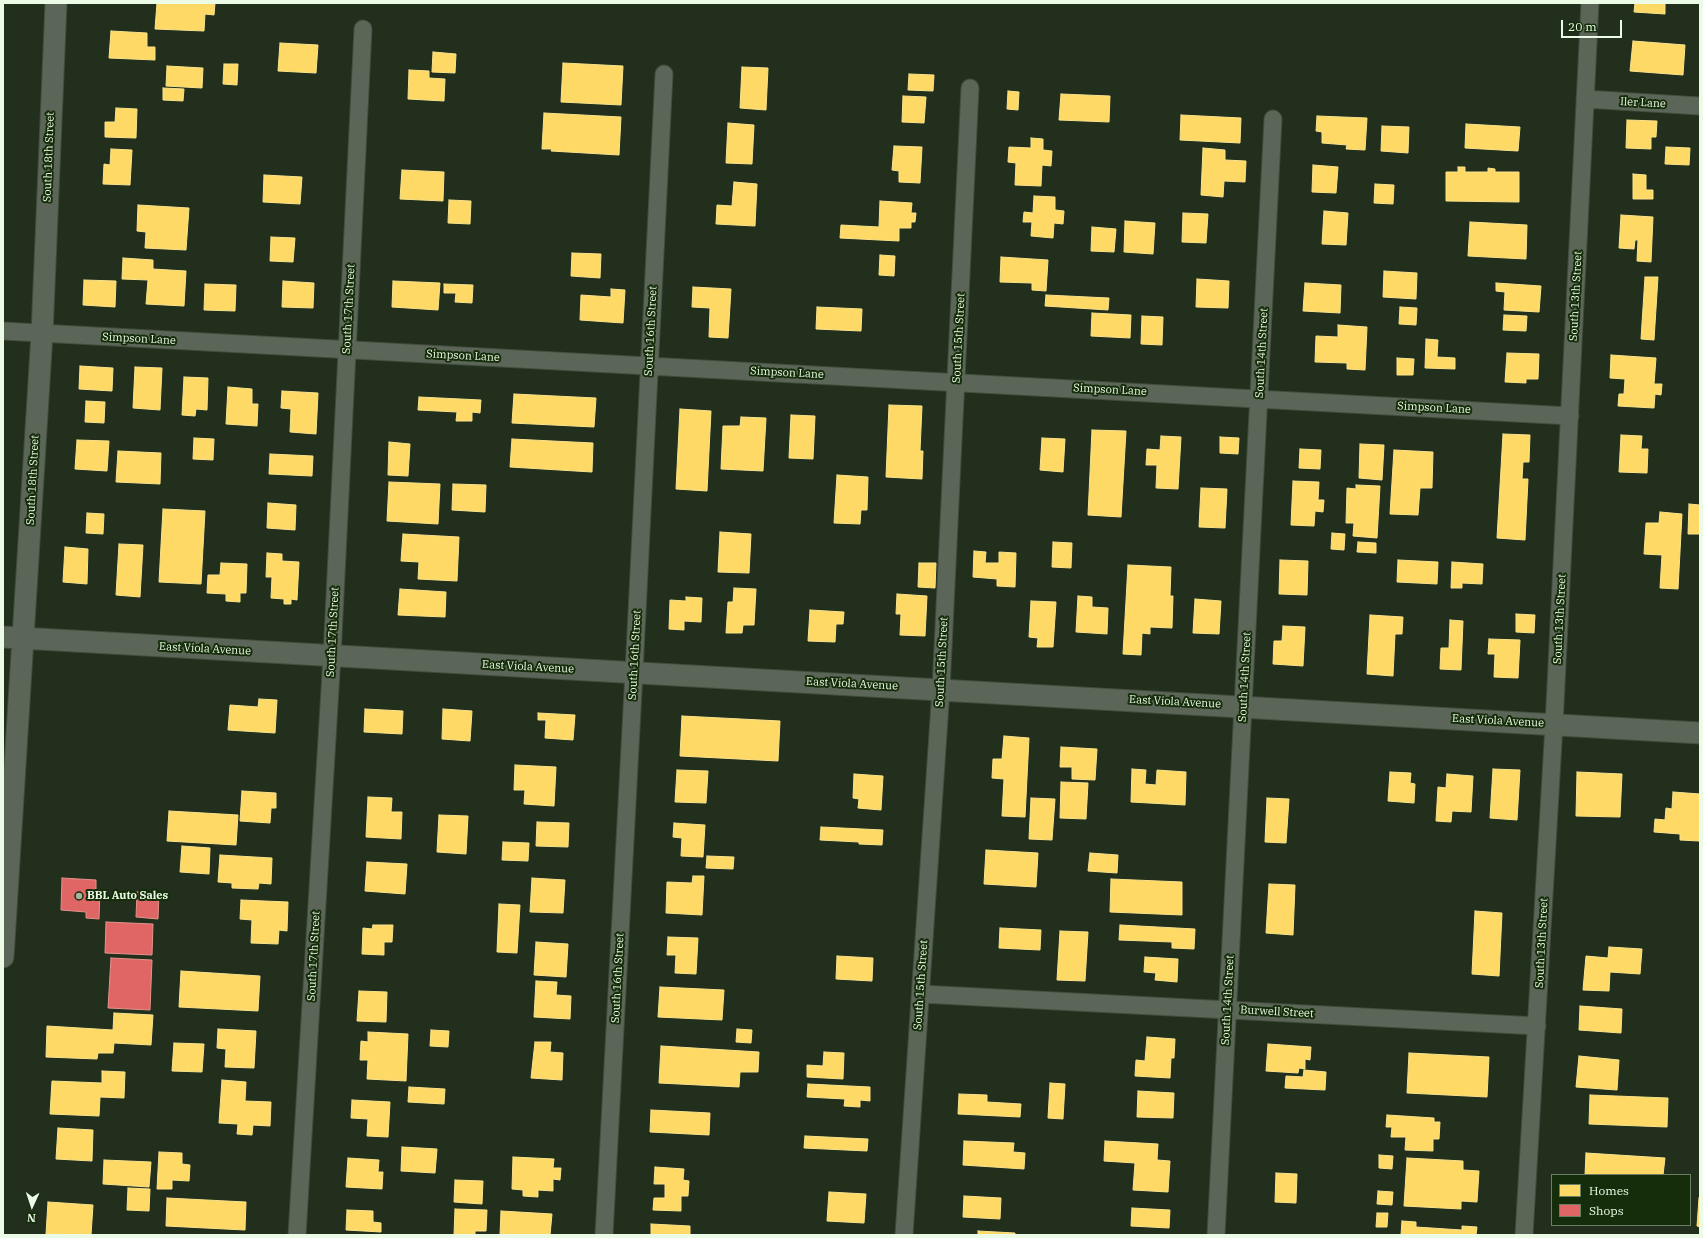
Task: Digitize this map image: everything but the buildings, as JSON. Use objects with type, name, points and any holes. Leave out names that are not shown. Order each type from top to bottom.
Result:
[{"type":"street","name":"South 18th Street","points":[[3,957],[42,334],[56,3]]},
{"type":"street","name":"South 13th Street","points":[[1524,1235],[1554,725],[1590,3]]},
{"type":"street","name":"South 17th Street","points":[[297,1235],[332,656],[363,29]]},
{"type":"street","name":"South 16th Street","points":[[604,1235],[664,74]]},
{"type":"street","name":"South 15th Street","points":[[904,1235],[941,689],[970,88]]},
{"type":"street","name":"Iler Lane","points":[[1585,99],[1700,106]]},
{"type":"street","name":"South 14th Street","points":[[1216,1235],[1260,398],[1273,119]]},
{"type":"street","name":"Simpson Lane","points":[[3,331],[347,351],[650,365],[1570,416]]},
{"type":"street","name":"East Viola Avenue","points":[[3,637],[1700,733]]},
{"type":"street","name":"Burwell Street","points":[[921,994],[1537,1026]]},
{"type":"place","name":"BBL Auto Sales","points":[[79,896]]}]
